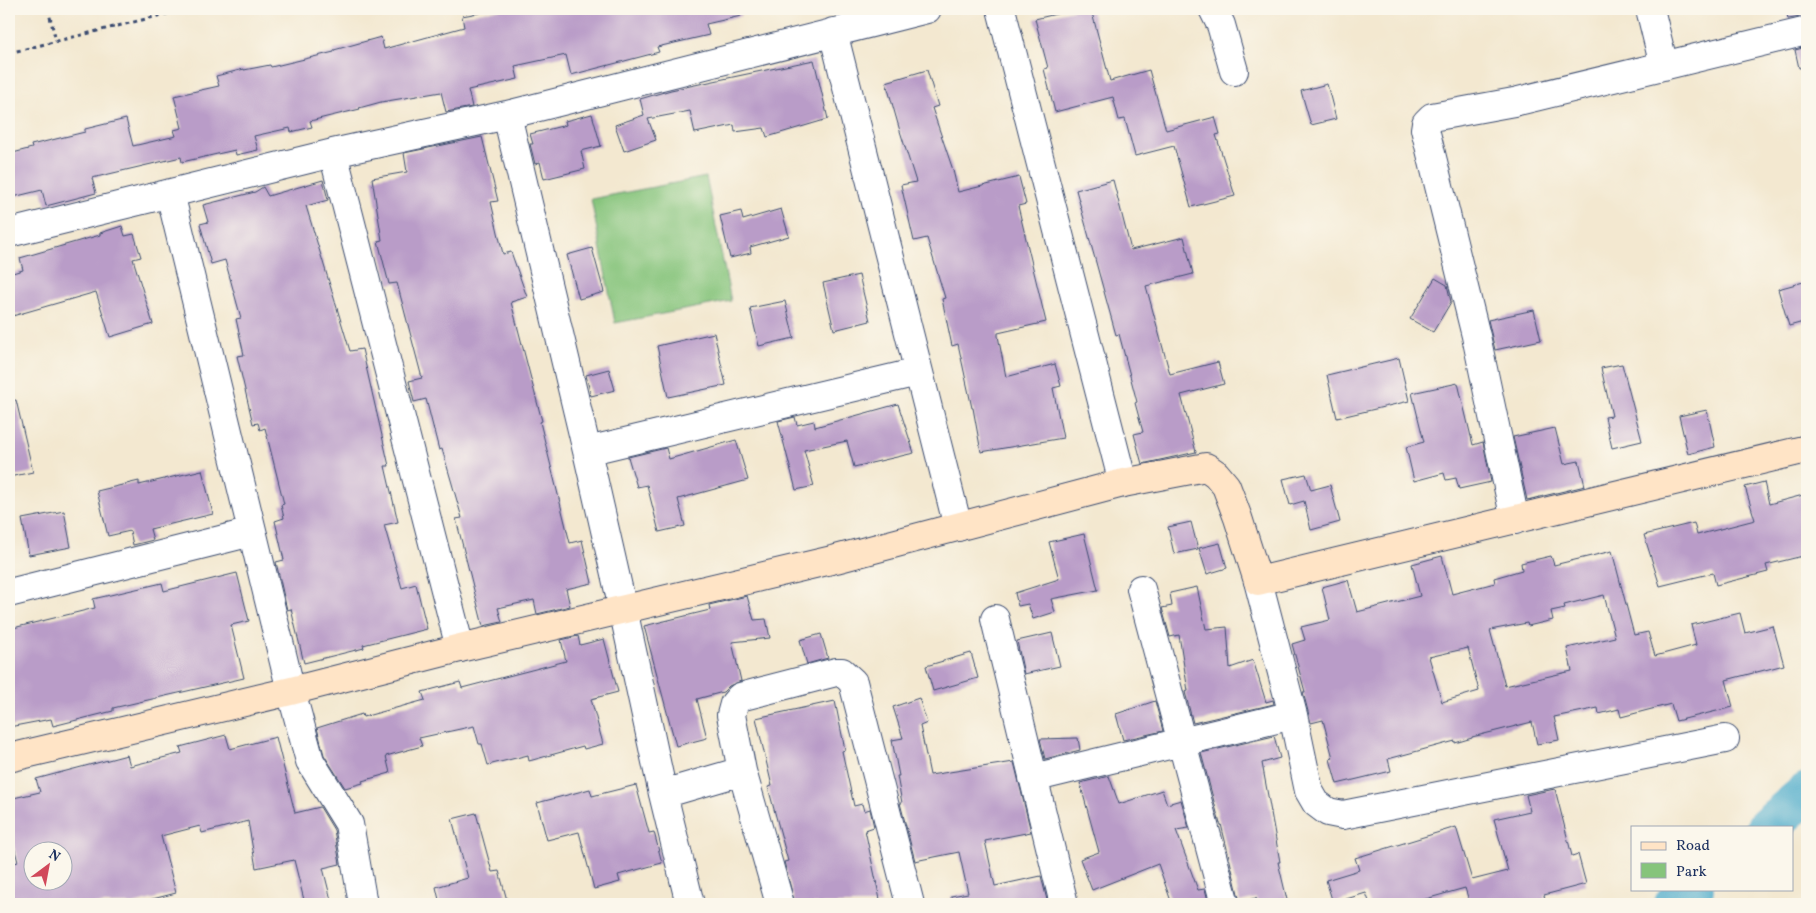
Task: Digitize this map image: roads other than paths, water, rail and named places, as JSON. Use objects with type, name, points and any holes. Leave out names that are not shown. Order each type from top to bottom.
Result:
[{"type":"street","points":[[9,233],[334,153],[507,114],[927,9]]},
{"type":"street","points":[[1001,9],[1123,483]]},
{"type":"street","points":[[1213,9],[1221,25],[1234,71]]},
{"type":"street","points":[[1650,9],[1664,66]]},
{"type":"street","points":[[1515,520],[1476,336],[1425,128],[1426,123],[1432,117],[1514,102],[1807,31]]},
{"type":"street","points":[[833,32],[958,527]]},
{"type":"street","points":[[507,114],[587,451],[662,794],[690,904]]},
{"type":"street","points":[[334,153],[460,648]]},
{"type":"street","points":[[170,193],[291,691],[310,761],[349,824],[363,904]]},
{"type":"street","points":[[587,451],[918,372]]},
{"type":"street","points":[[1258,581],[1807,449]]},
{"type":"street","points":[[9,758],[291,691],[460,648],[826,562],[1123,483],[1206,467],[1216,474],[1226,486],[1238,518],[1258,581],[1293,714],[1309,791],[1316,803],[1328,812],[1343,815],[1725,739]]},
{"type":"street","points":[[9,593],[252,532]]},
{"type":"street","points":[[1142,589],[1225,904]]},
{"type":"street","points":[[995,619],[1064,904]]},
{"type":"street","points":[[780,904],[742,771],[731,715],[734,704],[740,697],[836,672],[842,672],[853,682],[910,904]]},
{"type":"street","points":[[1033,778],[1293,714]]},
{"type":"street","points":[[662,794],[742,771]]},
{"type":"waterway","points":[[1768,826],[1807,793]]},
{"type":"waterway","points":[[1675,904],[1692,890]]}]
